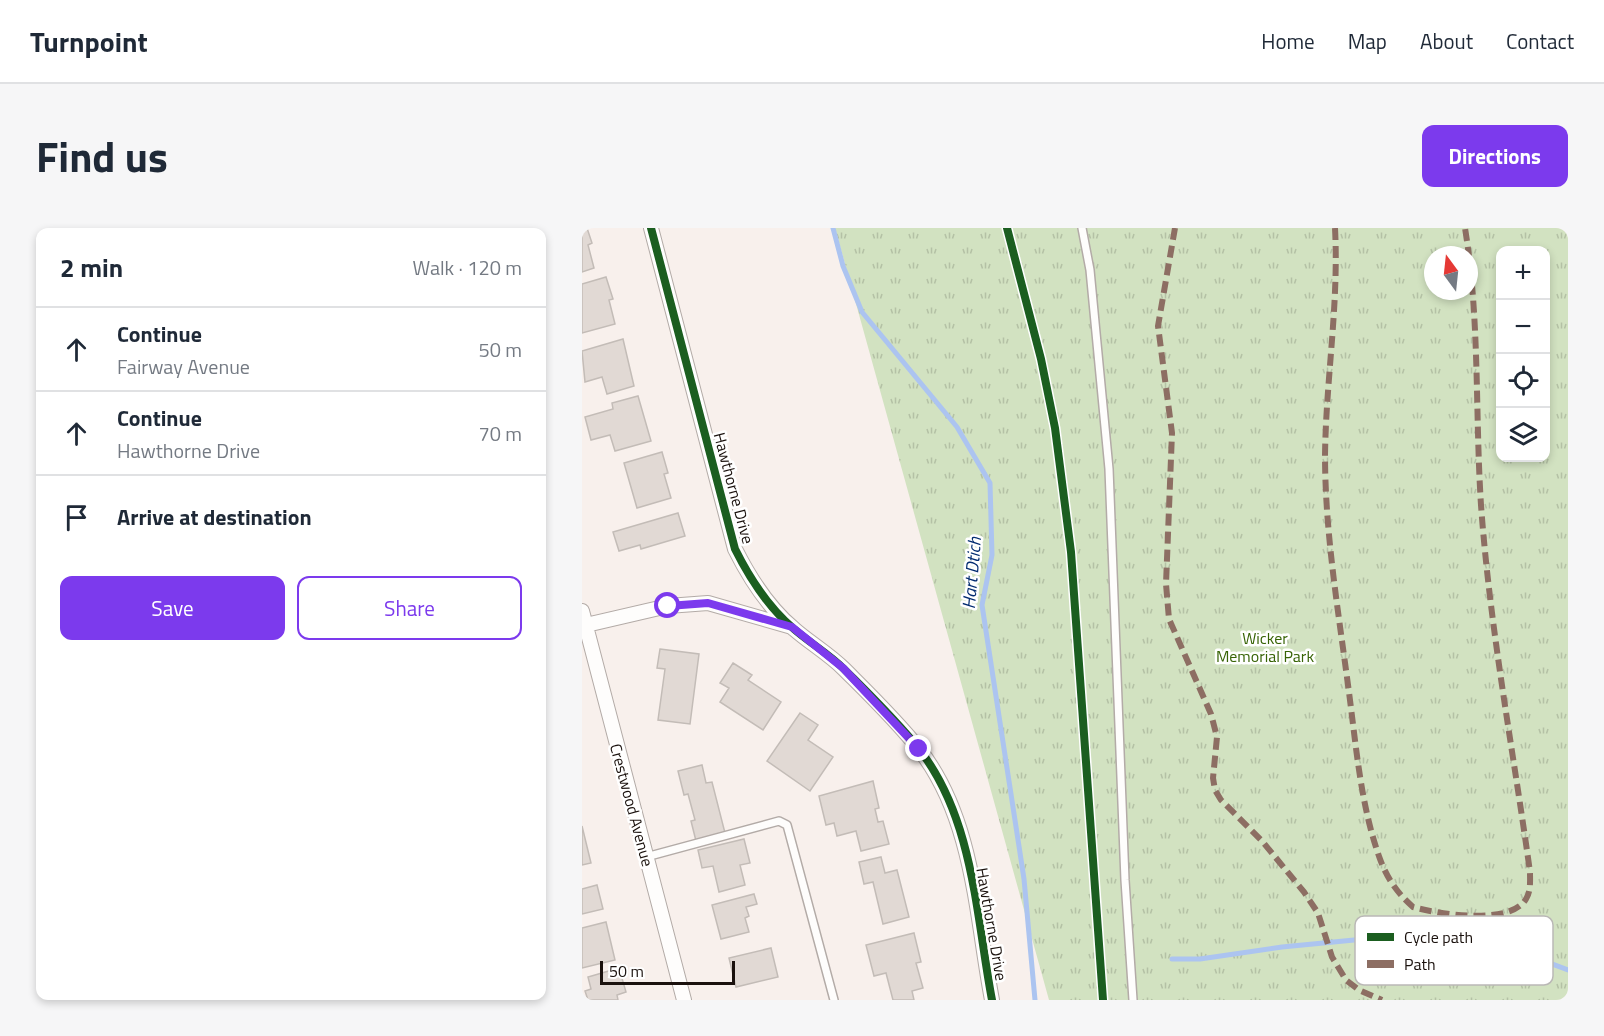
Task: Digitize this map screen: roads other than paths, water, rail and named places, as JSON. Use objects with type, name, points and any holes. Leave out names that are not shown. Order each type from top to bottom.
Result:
[{"type":"street","name":"Hawthorne Drive","points":[[651,228],[735,549],[746,572],[792,627],[843,668],[919,749],[939,781],[963,842],[974,886],[992,1000]]},
{"type":"street","points":[[584,626],[668,606],[708,603],[792,627]]},
{"type":"street","name":"Crestwood Avenue","points":[[582,611],[584,626],[684,1000]]},
{"type":"lane","points":[[1082,228],[1090,270],[1108,458],[1126,901],[1133,1000]]},
{"type":"lane","points":[[646,856],[779,821],[787,825],[834,1000]]},
{"type":"waterway","name":"Hart Dtich","points":[[833,228],[843,266],[862,312],[957,427],[990,483],[992,555],[982,605],[1024,879],[1035,1000]]},
{"type":"waterway","points":[[1172,959],[1200,959],[1282,947],[1355,940]]},
{"type":"waterway","points":[[1553,964],[1568,970]]},
{"type":"park label","name":"Wicker Memorial Park","points":[[1265,647]]}]
